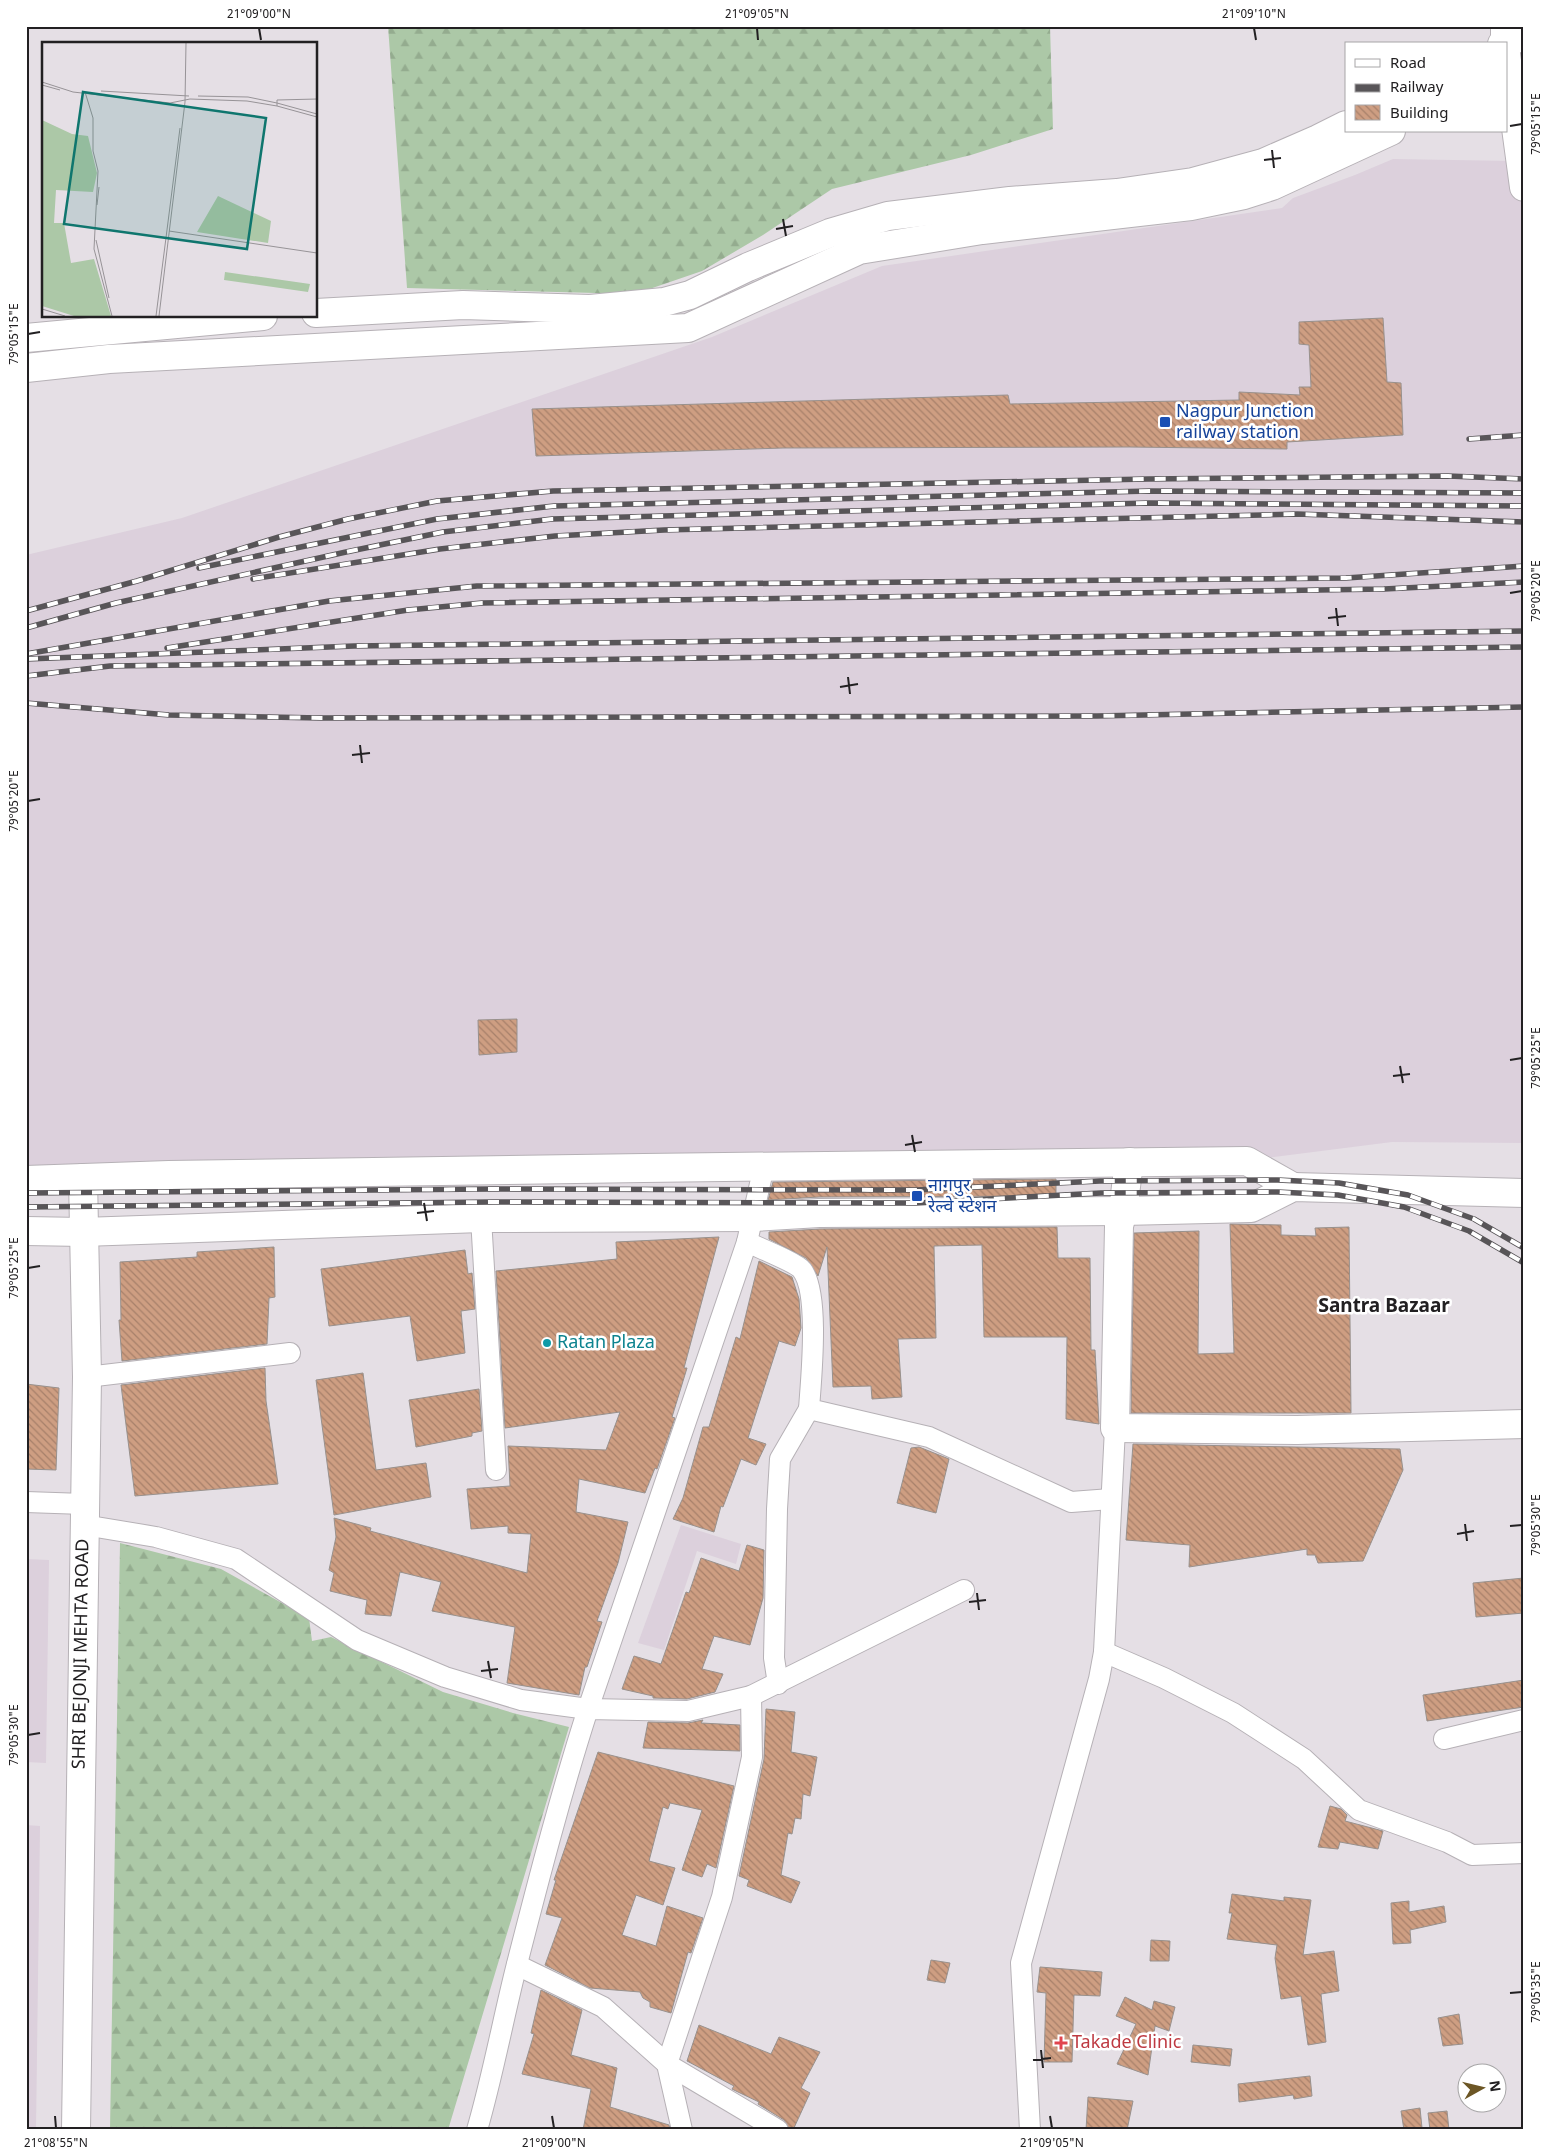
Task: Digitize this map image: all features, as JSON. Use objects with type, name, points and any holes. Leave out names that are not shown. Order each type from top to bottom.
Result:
[{"type":"main road","points":[[1510,52],[1524,187]]},
{"type":"main road","points":[[318,313],[463,305],[590,309],[664,302],[690,295],[748,267],[830,233],[888,216],[1010,201],[1117,193],[1193,182],[1263,163],[1318,140],[1345,125]]},
{"type":"main road","points":[[26,368],[109,359],[688,328],[859,250],[982,230],[1190,206],[1244,195],[1272,186],[1389,132]]},
{"type":"main road","points":[[26,338],[241,318]]},
{"type":"main road","points":[[26,1180],[764,1166],[1247,1161],[1292,1187],[1524,1193]]},
{"type":"main road","points":[[1129,1162],[1123,1211],[1119,1226],[1115,1428],[1297,1430],[1524,1424]]},
{"type":"main road","name":"SHRI BEJONJI MEHTA ROAD","points":[[76,2130],[86,1377],[83,1178]]},
{"type":"main road","points":[[26,1231],[83,1232],[481,1218],[751,1230],[818,1213],[1123,1211],[1251,1208],[1292,1187]]},
{"type":"street","points":[[477,2130],[487,2096],[517,1965],[558,1803],[588,1709],[751,1230],[764,1166]]},
{"type":"street","points":[[481,1218],[496,1470]]},
{"type":"street","points":[[751,1230],[801,1268],[807,1280],[811,1297],[812,1357],[809,1409],[780,1459],[774,1658],[778,1684]]},
{"type":"street","points":[[86,1377],[290,1353]]},
{"type":"street","points":[[809,1409],[929,1438],[1071,1502],[1111,1499]]},
{"type":"street","points":[[1030,2130],[1022,1963],[1099,1679],[1104,1652],[1115,1428]]},
{"type":"street","points":[[26,1502],[84,1514],[156,1537],[236,1559],[357,1640],[445,1677],[522,1700],[588,1709],[688,1711],[751,1696],[964,1590]]},
{"type":"street","points":[[1104,1652],[1164,1678],[1232,1713],[1304,1759],[1359,1810],[1447,1842],[1472,1855],[1524,1853]]},
{"type":"street","points":[[682,2130],[667,2064],[722,1896],[752,1757],[751,1696]]},
{"type":"street","points":[[1444,1739],[1524,1720]]},
{"type":"street","points":[[517,1965],[603,2007],[667,2064],[778,2130]]},
{"type":"shaded area","points":[[1393,159],[1514,161],[1524,159],[1524,1143],[1392,1142],[1188,1168],[26,1169],[26,555],[182,518],[712,337],[882,266],[1282,208],[1293,198]]},
{"type":"shaded area","points":[[681,1525],[741,1544],[736,1564],[697,1551],[664,1650],[638,1643]]},
{"type":"shaded area","points":[[26,1559],[49,1560],[46,1763],[26,1762]]},
{"type":"shaded area","points":[[26,1825],[40,1826],[36,2130],[26,2130]]},
{"type":"green space","points":[[388,26],[1050,26],[1053,129],[971,155],[832,189],[763,235],[702,271],[635,294],[407,288]]},
{"type":"green space","points":[[120,1543],[221,1569],[309,1618],[312,1641],[331,1637],[443,1692],[569,1727],[448,2130],[110,2130]]},
{"type":"building","points":[[1383,318],[1387,382],[1401,383],[1403,435],[1287,442],[1287,449],[1129,447],[783,448],[536,456],[532,409],[1008,395],[1010,404],[1239,400],[1239,392],[1300,395],[1299,387],[1311,387],[1309,345],[1299,344],[1299,322]]},
{"type":"building","points":[[517,1019],[517,1052],[479,1055],[478,1020]]},
{"type":"building","points":[[1056,1179],[1056,1196],[819,1197],[768,1200],[773,1182]]},
{"type":"building","points":[[1230,1224],[1281,1225],[1281,1235],[1316,1236],[1315,1228],[1349,1227],[1351,1413],[1131,1413],[1134,1233],[1199,1231],[1198,1354],[1234,1353]]},
{"type":"building","points":[[1057,1227],[1058,1258],[1090,1258],[1091,1350],[1095,1350],[1099,1424],[1066,1419],[1067,1337],[984,1337],[982,1245],[934,1246],[936,1338],[898,1339],[902,1397],[872,1399],[871,1386],[833,1387],[827,1247],[818,1276],[806,1258],[769,1239],[769,1232],[820,1229]]},
{"type":"building","points":[[719,1237],[684,1368],[687,1368],[672,1417],[675,1418],[657,1469],[655,1468],[645,1493],[579,1479],[576,1512],[628,1522],[618,1563],[597,1621],[602,1622],[587,1667],[585,1667],[579,1695],[507,1683],[515,1627],[432,1611],[441,1582],[400,1572],[391,1616],[365,1614],[367,1600],[330,1591],[334,1573],[329,1570],[336,1537],[334,1518],[371,1528],[370,1531],[527,1573],[531,1534],[508,1533],[508,1526],[471,1529],[467,1489],[510,1486],[508,1446],[606,1450],[620,1412],[505,1428],[496,1271],[617,1259],[616,1242]]},
{"type":"building","points":[[274,1247],[275,1297],[269,1298],[267,1344],[122,1361],[119,1320],[121,1320],[120,1262],[197,1257],[197,1252]]},
{"type":"building","points":[[465,1250],[468,1274],[472,1273],[475,1309],[461,1311],[465,1353],[417,1361],[410,1316],[329,1326],[321,1269]]},
{"type":"building","points":[[759,1261],[792,1277],[799,1299],[801,1328],[795,1346],[779,1341],[748,1438],[766,1444],[756,1465],[741,1459],[723,1507],[721,1506],[714,1532],[673,1519],[683,1498],[703,1427],[709,1427],[736,1337],[740,1339]]},
{"type":"building","points":[[265,1368],[266,1401],[278,1484],[135,1496],[121,1385]]},
{"type":"building","points":[[363,1373],[376,1470],[426,1463],[431,1497],[334,1515],[316,1380]]},
{"type":"building","points":[[26,1384],[59,1388],[56,1470],[26,1469]]},
{"type":"building","points":[[479,1389],[482,1431],[472,1433],[472,1436],[416,1447],[409,1400]]},
{"type":"building","points":[[1133,1444],[1400,1449],[1403,1470],[1363,1561],[1318,1563],[1315,1555],[1307,1555],[1307,1549],[1189,1567],[1190,1545],[1126,1540]]},
{"type":"building","points":[[919,1447],[949,1459],[936,1513],[897,1503],[911,1448]]},
{"type":"building","points":[[747,1545],[764,1550],[763,1598],[750,1645],[714,1636],[702,1669],[723,1674],[715,1692],[687,1699],[653,1698],[653,1696],[622,1689],[634,1656],[661,1664],[686,1592],[689,1593],[701,1558],[739,1571]]},
{"type":"building","points":[[1524,1578],[1524,1613],[1476,1617],[1473,1583]]},
{"type":"building","points":[[1524,1680],[1524,1707],[1427,1721],[1423,1695]]},
{"type":"building","points":[[766,1709],[795,1712],[791,1752],[817,1757],[810,1796],[803,1794],[801,1819],[795,1818],[792,1834],[788,1833],[781,1875],[800,1882],[791,1903],[747,1886],[749,1880],[739,1876],[764,1759]]},
{"type":"building","points":[[703,1720],[701,1723],[740,1725],[740,1751],[643,1748],[648,1722],[688,1723]]},
{"type":"building","points":[[598,1752],[734,1786],[716,1868],[707,1864],[702,1877],[682,1870],[702,1810],[670,1803],[668,1809],[663,1807],[649,1861],[675,1868],[663,1905],[636,1895],[622,1935],[656,1946],[667,1906],[703,1918],[691,1953],[688,1952],[671,2013],[650,2007],[650,2002],[643,1998],[640,1992],[590,1988],[545,1965],[562,1918],[546,1914],[556,1880],[554,1880]]},
{"type":"building","points":[[1330,1806],[1341,1809],[1347,1815],[1345,1821],[1383,1831],[1378,1849],[1340,1842],[1338,1849],[1318,1847]]},
{"type":"building","points":[[1232,1894],[1284,1901],[1284,1897],[1311,1900],[1303,1955],[1334,1951],[1339,1991],[1321,1994],[1326,2042],[1308,2045],[1301,1996],[1281,1999],[1275,1958],[1277,1945],[1227,1939],[1232,1913],[1229,1913]]},
{"type":"building","points":[[1409,1901],[1409,1912],[1444,1906],[1446,1922],[1410,1930],[1411,1943],[1393,1944],[1391,1903]]},
{"type":"building","points":[[1151,1940],[1170,1941],[1169,1961],[1150,1961]]},
{"type":"building","points":[[931,1960],[950,1963],[945,1983],[927,1980]]},
{"type":"building","points":[[1040,1967],[1102,1972],[1100,1996],[1074,1995],[1072,2062],[1044,2062],[1046,1993],[1037,1992]]},
{"type":"building","points":[[541,1990],[582,2010],[571,2055],[617,2068],[610,2107],[669,2125],[670,2130],[583,2130],[591,2089],[522,2074],[534,2034],[531,2033]]},
{"type":"building","points":[[1125,1997],[1152,2010],[1154,2001],[1175,2007],[1169,2031],[1155,2026],[1148,2075],[1117,2064],[1136,2024],[1116,2016]]},
{"type":"building","points":[[1459,2014],[1463,2044],[1443,2046],[1438,2018]]},
{"type":"building","points":[[699,2025],[771,2054],[779,2037],[820,2052],[801,2088],[810,2093],[793,2130],[790,2130],[784,2120],[758,2104],[759,2102],[732,2089],[734,2086],[687,2061]]},
{"type":"building","points":[[1193,2045],[1232,2049],[1230,2066],[1191,2062]]},
{"type":"building","points":[[1310,2076],[1312,2096],[1294,2099],[1293,2095],[1239,2102],[1238,2084]]},
{"type":"building","points":[[1088,2097],[1133,2101],[1127,2130],[1086,2130]]},
{"type":"building","points":[[1420,2108],[1422,2128],[1404,2130],[1401,2111]]},
{"type":"building","points":[[1447,2111],[1449,2130],[1430,2130],[1428,2113]]},
{"type":"railway","points":[[1469,439],[1524,435]]},
{"type":"railway","points":[[26,611],[137,581],[279,537],[348,519],[437,501],[553,491],[1148,479],[1448,476],[1524,479]]},
{"type":"railway","points":[[199,568],[437,519],[554,506],[1150,491],[1524,493]]},
{"type":"railway","points":[[26,628],[116,603],[346,552],[443,532],[552,519],[1149,503],[1524,506]]},
{"type":"railway","points":[[253,579],[440,549],[555,536],[664,530],[1297,514],[1524,522]]},
{"type":"railway","points":[[26,654],[329,601],[477,586],[1346,578],[1524,566]]},
{"type":"railway","points":[[167,648],[408,610],[482,603],[1384,589],[1524,582]]},
{"type":"railway","points":[[27,659],[354,646],[1524,631]]},
{"type":"railway","points":[[26,676],[110,666],[1524,647]]},
{"type":"railway","points":[[26,703],[169,715],[321,718],[1097,716],[1524,707]]},
{"type":"railway","points":[[26,1193],[492,1189],[916,1190],[1100,1181],[1278,1180],[1339,1183],[1408,1195],[1474,1219],[1524,1248]]},
{"type":"railway","points":[[26,1207],[493,1202],[916,1203],[1101,1193],[1278,1192],[1338,1195],[1404,1207],[1469,1231],[1524,1263]]},
{"type":"place","name":"Nagpur Junction railway station","points":[[1165,422]]},
{"type":"place","name":"नागपुर रेल्वे स्टेशन","points":[[917,1196]]},
{"type":"place","name":"Ratan Plaza","points":[[547,1343]]},
{"type":"place","name":"Takade Clinic","points":[[1061,2043]]},
{"type":"district","name":"Santra Bazaar","points":[[1384,1307]]}]
